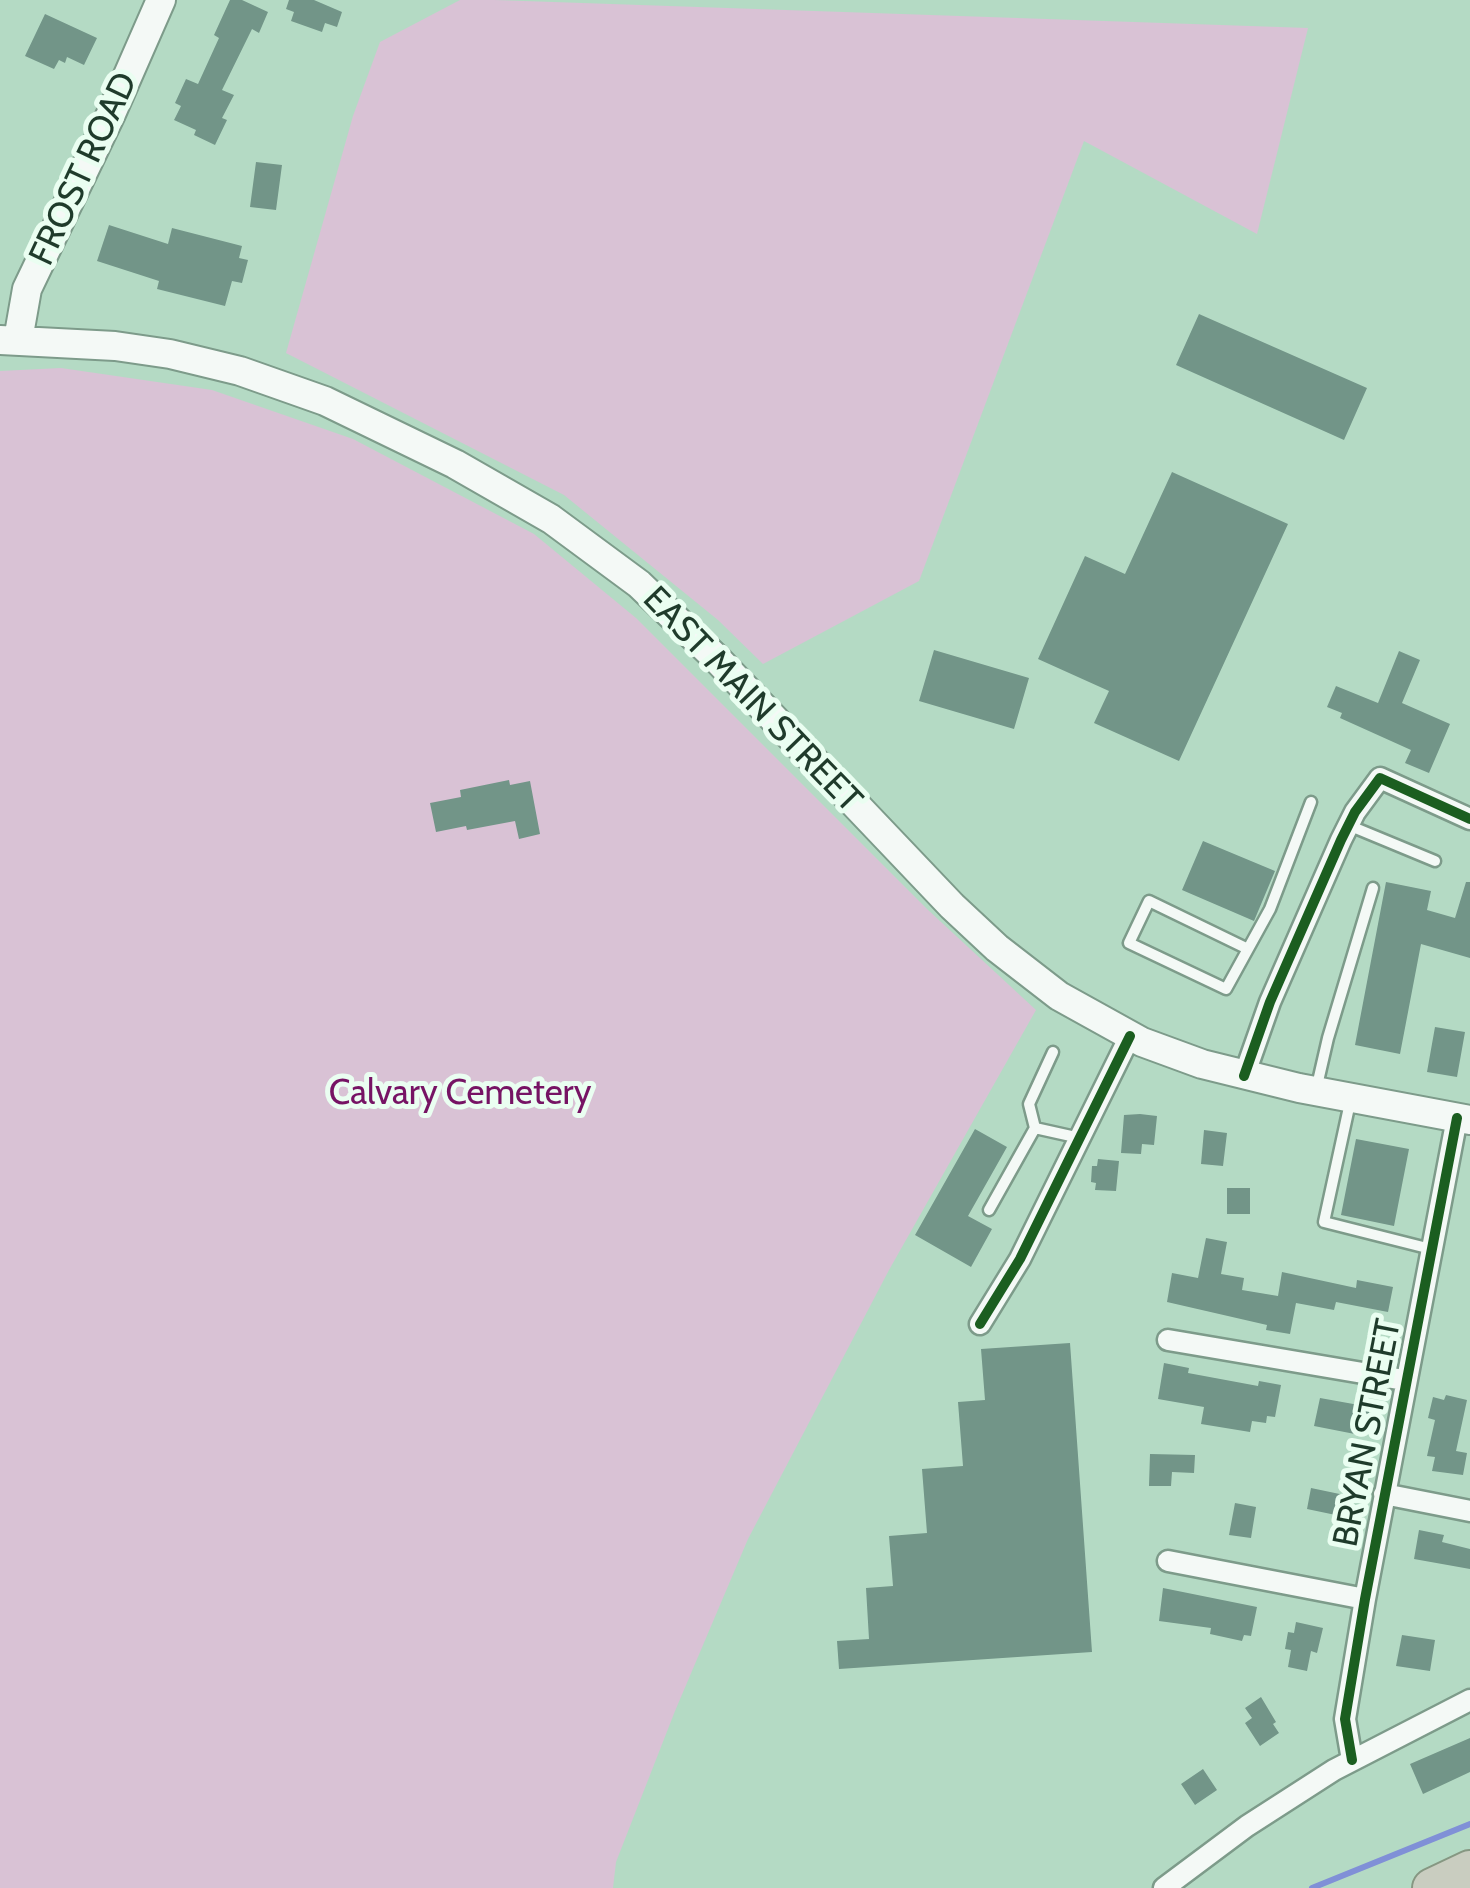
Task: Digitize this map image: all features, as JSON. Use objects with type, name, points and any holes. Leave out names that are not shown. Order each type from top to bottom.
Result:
[{"type":"highway","points":[[1432,1888],[1470,1870]]},
{"type":"main road","name":"FROST ROAD","points":[[9,340],[27,289],[161,0]]},
{"type":"main road","name":"EAST MAIN STREET","points":[[9,340],[145,350],[261,377],[386,429],[489,482],[620,568],[675,617],[941,894],[997,948],[1058,996],[1170,1054],[1244,1076],[1464,1119]]},
{"type":"street","points":[[1244,1076],[1270,1002],[1348,824],[1380,778],[1470,818]]},
{"type":"street","points":[[980,1324],[1020,1259],[1130,1036]]},
{"type":"street","name":"BRYAN STREET","points":[[1352,1760],[1345,1719],[1365,1599],[1431,1249],[1464,1119]]},
{"type":"street","points":[[1168,1340],[1404,1380]]},
{"type":"street","points":[[1384,1494],[1470,1511]]},
{"type":"street","points":[[1168,1561],[1365,1599]]},
{"type":"street","points":[[1164,1888],[1273,1808],[1352,1760],[1470,1700]]},
{"type":"lane","points":[[1248,949],[1149,902],[1129,943],[1226,989],[1248,949],[1270,909],[1311,802]]},
{"type":"lane","points":[[1348,824],[1435,860]]},
{"type":"lane","points":[[1316,1091],[1373,888]]},
{"type":"lane","points":[[989,1210],[1036,1128],[1029,1104],[1053,1052]]},
{"type":"lane","points":[[1351,1098],[1324,1222],[1431,1249]]},
{"type":"lane","points":[[1036,1128],[1080,1138]]},
{"type":"green space","points":[[460,0],[1308,28],[1257,234],[1084,141],[919,581],[763,664],[718,620],[564,495],[286,353],[353,116],[380,42]]},
{"type":"green space","name":"Calvary Cemetery","points":[[61,368],[212,390],[353,439],[534,534],[636,618],[927,909],[1036,1010],[889,1270],[748,1539],[616,1862],[613,1888],[0,1888],[0,371]]},
{"type":"building","points":[[230,0],[242,0],[268,12],[259,33],[252,29],[222,90],[234,95],[222,118],[227,120],[215,145],[174,120],[181,106],[175,103],[186,79],[198,84],[219,38],[214,35]]},
{"type":"building","points":[[289,0],[314,0],[342,12],[337,27],[325,23],[322,32],[291,21],[294,12],[286,9]]},
{"type":"building","points":[[45,14],[97,38],[84,65],[67,57],[65,63],[59,60],[54,69],[25,56]]},
{"type":"building","points":[[256,162],[282,165],[276,210],[250,207]]},
{"type":"building","points":[[109,225],[168,244],[172,228],[242,246],[239,258],[248,260],[242,283],[232,281],[225,306],[157,289],[159,281],[97,261]]},
{"type":"building","points":[[1199,314],[1367,388],[1344,440],[1176,365]]},
{"type":"building","points":[[1172,472],[1288,524],[1179,761],[1094,723],[1109,691],[1038,659],[1085,556],[1125,574]]},
{"type":"building","points":[[934,650],[1029,678],[1014,729],[919,701]]},
{"type":"building","points":[[1399,651],[1420,660],[1402,703],[1450,724],[1429,773],[1405,763],[1411,750],[1340,718],[1342,713],[1327,707],[1336,686],[1378,703]]},
{"type":"building","points":[[509,780],[510,785],[530,781],[540,834],[519,839],[515,821],[436,832],[430,803],[461,797],[460,790]]},
{"type":"building","points":[[1203,841],[1275,871],[1254,921],[1182,890]]},
{"type":"building","points":[[1386,882],[1431,891],[1427,910],[1455,918],[1466,882],[1470,882],[1470,958],[1421,944],[1400,1054],[1355,1045]]},
{"type":"building","points":[[1435,1027],[1465,1032],[1457,1077],[1427,1072]]},
{"type":"building","points":[[1124,1115],[1157,1116],[1154,1145],[1142,1144],[1141,1154],[1121,1153]]},
{"type":"building","points":[[975,1129],[1007,1147],[968,1216],[992,1229],[971,1267],[915,1235]]},
{"type":"building","points":[[1204,1130],[1227,1133],[1223,1166],[1201,1164]]},
{"type":"building","points":[[1356,1139],[1409,1149],[1394,1226],[1341,1215]]},
{"type":"building","points":[[1098,1159],[1119,1161],[1116,1191],[1095,1190],[1092,1166],[1097,1166]]},
{"type":"building","points":[[1227,1188],[1250,1188],[1250,1214],[1227,1214]]},
{"type":"building","points":[[1206,1238],[1227,1242],[1221,1274],[1244,1278],[1242,1290],[1278,1296],[1282,1272],[1356,1288],[1357,1280],[1393,1287],[1388,1312],[1336,1302],[1334,1310],[1296,1303],[1290,1334],[1167,1302],[1172,1273],[1198,1278]]},
{"type":"building","points":[[1070,1343],[1092,1652],[839,1669],[837,1641],[869,1639],[866,1588],[893,1586],[889,1536],[927,1533],[922,1469],[963,1466],[958,1402],[985,1400],[981,1349]]},
{"type":"building","points":[[1164,1363],[1189,1368],[1188,1373],[1258,1386],[1259,1381],[1281,1385],[1275,1417],[1267,1416],[1266,1423],[1252,1421],[1250,1432],[1201,1424],[1204,1407],[1158,1399]]},
{"type":"building","points":[[1446,1395],[1467,1400],[1456,1451],[1467,1453],[1463,1475],[1432,1471],[1435,1457],[1427,1456],[1435,1420],[1428,1418],[1433,1397],[1444,1400]]},
{"type":"building","points":[[1320,1398],[1370,1407],[1365,1436],[1314,1426]]},
{"type":"building","points":[[1150,1454],[1195,1455],[1194,1473],[1172,1472],[1171,1486],[1149,1486]]},
{"type":"building","points":[[1311,1488],[1354,1497],[1350,1518],[1307,1509]]},
{"type":"building","points":[[1235,1503],[1256,1507],[1251,1538],[1229,1535]]},
{"type":"building","points":[[1419,1530],[1444,1535],[1442,1542],[1470,1549],[1470,1569],[1414,1559]]},
{"type":"building","points":[[1163,1588],[1257,1607],[1251,1636],[1244,1635],[1242,1641],[1210,1634],[1211,1628],[1159,1621]]},
{"type":"building","points":[[1296,1622],[1323,1628],[1317,1653],[1311,1651],[1307,1671],[1288,1667],[1288,1632],[1294,1633]]},
{"type":"building","points":[[1402,1635],[1435,1640],[1430,1671],[1396,1666]]},
{"type":"building","points":[[1261,1697],[1279,1733],[1260,1746],[1245,1723],[1252,1718],[1245,1708]]},
{"type":"building","points":[[1470,1738],[1470,1772],[1423,1794],[1410,1764]]},
{"type":"building","points":[[1203,1769],[1217,1790],[1195,1805],[1181,1784]]},
{"type":"waterway","points":[[1312,1888],[1470,1824]]},
{"type":"cycle path","points":[[1244,1076],[1270,1002],[1341,840],[1355,812],[1380,778],[1470,819]]},
{"type":"cycle path","points":[[980,1324],[1020,1259],[1130,1036]]},
{"type":"cycle path","points":[[1352,1760],[1345,1719],[1457,1118]]}]
